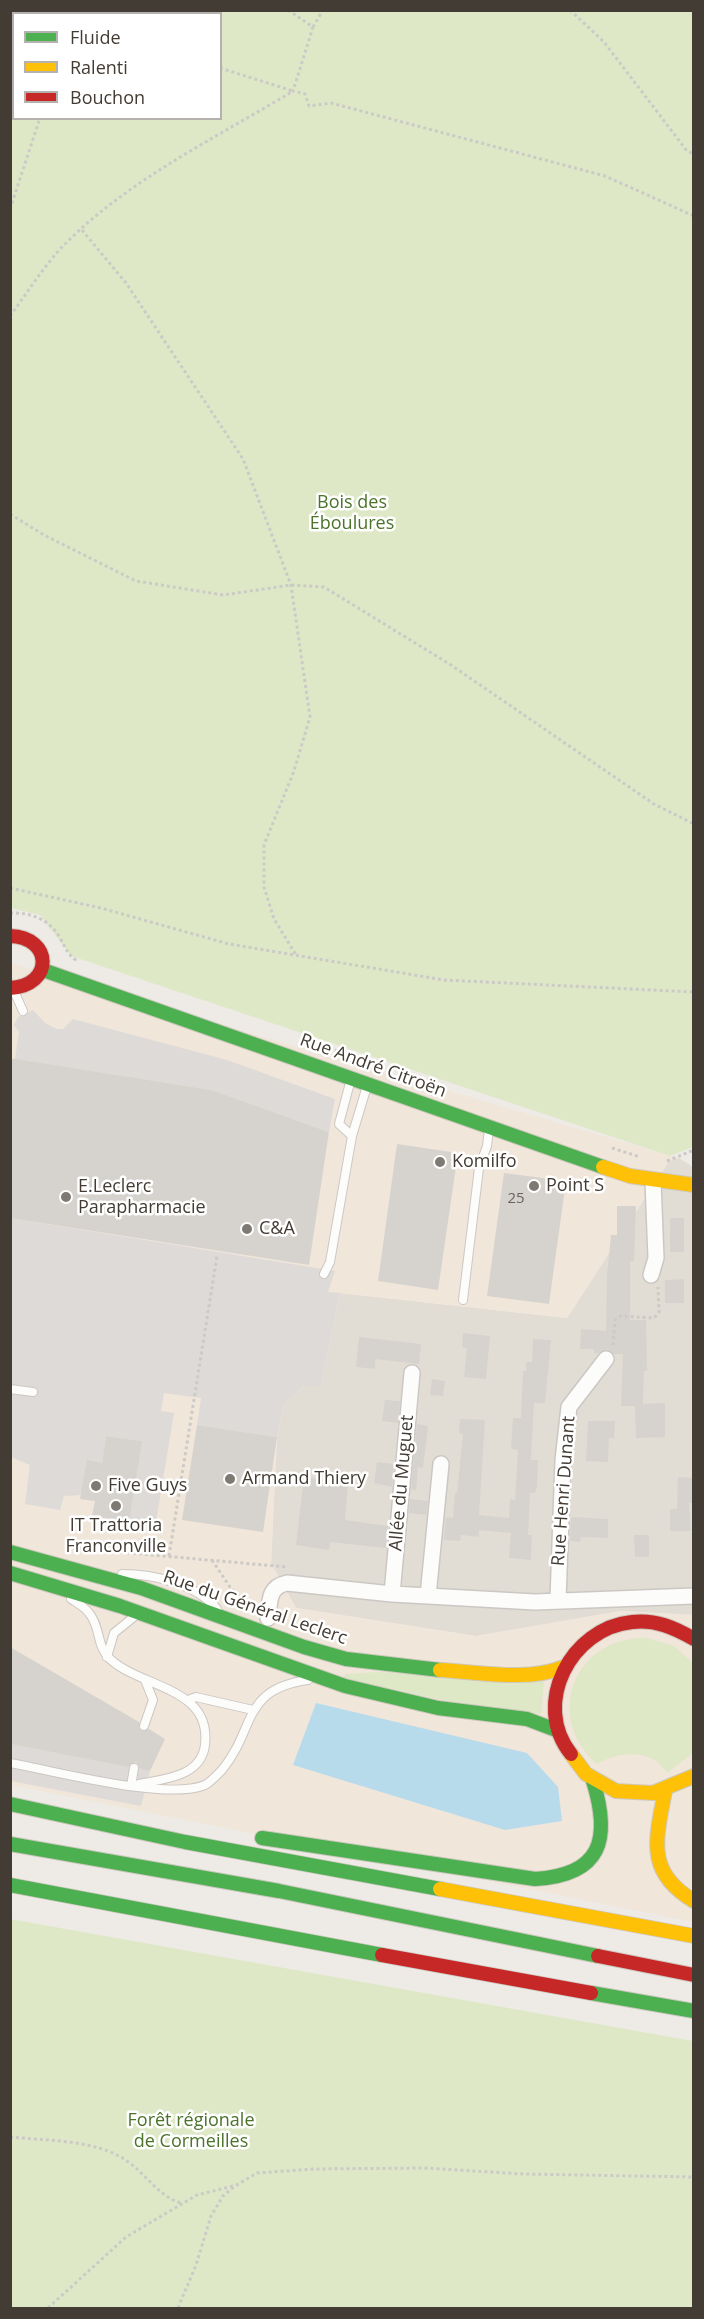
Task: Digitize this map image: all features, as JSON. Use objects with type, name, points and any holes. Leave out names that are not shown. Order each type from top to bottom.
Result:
[{"type":"main road","points":[[10,936],[22,936],[35,943],[43,955],[43,970],[32,985],[12,989]]},
{"type":"main road","name":"Rue André Citroën","points":[[43,970],[368,1082],[489,1128],[653,1181],[693,1185]]},
{"type":"main road","name":"Rue du Général Leclerc","points":[[10,1552],[185,1603],[313,1650],[373,1663],[508,1674],[549,1673],[564,1667]]},
{"type":"main road","points":[[10,1573],[141,1613],[322,1678],[438,1708],[527,1719],[556,1730]]},
{"type":"main road","points":[[693,1639],[679,1630],[647,1622],[614,1625],[585,1641],[564,1667],[554,1704],[556,1730],[570,1758],[593,1780],[620,1792],[650,1794],[665,1791],[693,1776]]},
{"type":"main road","points":[[679,1630],[693,1627]]},
{"type":"main road","points":[[244,1835],[535,1879],[553,1879],[570,1876],[585,1865],[603,1837],[602,1810],[593,1780]]},
{"type":"main road","points":[[665,1791],[655,1843],[658,1864],[670,1883],[693,1901]]},
{"type":"main road","points":[[10,1804],[65,1814],[185,1842],[693,1936]]},
{"type":"main road","points":[[65,1814],[186,1828]]},
{"type":"main road","points":[[10,1844],[279,1891],[693,1975]]},
{"type":"main road","points":[[10,1884],[272,1935],[693,2011]]},
{"type":"street","points":[[653,1181],[655,1281]]},
{"type":"street","name":"Rue Henri Dunant","points":[[558,1600],[563,1460],[569,1407],[606,1359]]},
{"type":"street","name":"Allée du Muguet","points":[[392,1594],[412,1373]]},
{"type":"street","points":[[428,1596],[441,1464]]},
{"type":"street","points":[[268,1618],[271,1592],[277,1585],[301,1583],[392,1594],[536,1602],[693,1596]]},
{"type":"lane","points":[[12,989],[23,1011]]},
{"type":"lane","points":[[352,1077],[339,1124],[352,1136]]},
{"type":"lane","points":[[324,1274],[330,1262],[352,1136],[368,1082]]},
{"type":"lane","points":[[463,1300],[479,1168],[487,1146],[489,1128]]},
{"type":"lane","points":[[10,1389],[33,1392]]},
{"type":"lane","points":[[95,1575],[146,1574],[206,1596],[226,1619]]},
{"type":"lane","points":[[47,1584],[88,1611],[107,1657],[145,1680],[188,1700],[204,1726],[205,1747],[201,1758],[183,1774],[131,1786]]},
{"type":"lane","points":[[166,1607],[185,1603]]},
{"type":"lane","points":[[107,1657],[114,1633],[119,1627],[141,1613],[157,1610]]},
{"type":"lane","points":[[10,1763],[168,1791],[206,1784],[226,1764],[253,1710],[277,1687],[322,1678]]},
{"type":"lane","points":[[144,1726],[153,1700],[145,1680]]},
{"type":"lane","points":[[188,1700],[196,1697],[253,1710]]},
{"type":"lane","points":[[131,1786],[134,1768]]},
{"type":"path","points":[[288,10],[313,27]]},
{"type":"path","points":[[10,316],[65,244],[120,196],[187,153],[293,91],[313,27],[323,10]]},
{"type":"path","points":[[570,10],[604,42],[687,151],[693,154]]},
{"type":"path","points":[[222,69],[305,94],[309,106],[330,103],[605,176],[693,216]]},
{"type":"path","points":[[10,209],[39,120]]},
{"type":"path","points":[[82,230],[126,283],[243,459],[291,585],[310,717],[294,771],[264,845],[264,887],[274,919],[296,955]]},
{"type":"path","points":[[10,514],[44,535],[136,581],[223,595],[291,585],[324,587],[451,664],[654,804],[693,824]]},
{"type":"path","points":[[10,888],[100,908],[229,944],[444,980],[693,992]]},
{"type":"path","points":[[10,913],[27,914],[50,925],[60,938],[67,953],[86,964]]},
{"type":"path","points":[[318,1047],[338,1050],[361,1062]]},
{"type":"path","points":[[605,1146],[650,1160]]},
{"type":"path","points":[[657,1162],[669,1161],[693,1150]]},
{"type":"path","points":[[169,1556],[217,1256]]},
{"type":"path","points":[[606,1359],[613,1352],[615,1320],[621,1316],[654,1318],[659,1312],[655,1281]]},
{"type":"path","points":[[70,1548],[287,1566]]},
{"type":"path","points":[[212,1560],[239,1597],[268,1618]]},
{"type":"path","points":[[10,2137],[99,2148],[125,2160],[168,2199],[182,2204]]},
{"type":"path","points":[[178,2308],[196,2265],[211,2216],[223,2196],[235,2186],[257,2174],[313,2169],[425,2168],[523,2174],[693,2177]]},
{"type":"path","points":[[48,2308],[126,2237],[197,2195],[235,2186]]},
{"type":"shaded area","points":[[10,963],[679,1158],[668,1161],[567,1318],[340,1293],[321,1386],[304,1386],[284,1404],[277,1438],[271,1563],[296,1608],[476,1636],[621,1611],[693,1615],[693,1922],[11,1785]]},
{"type":"shaded area","points":[[33,1010],[45,1023],[57,1029],[63,1029],[73,1019],[227,1060],[335,1099],[329,1132],[212,1090],[15,1059],[19,1032],[14,1025],[18,1017]]},
{"type":"shaded area","points":[[679,1158],[693,1167],[693,1615],[621,1611],[476,1636],[296,1608],[271,1563],[277,1437],[284,1404],[304,1386],[321,1386],[340,1293],[567,1318],[669,1161]]},
{"type":"shaded area","points":[[10,1218],[335,1271],[328,1292],[340,1293],[321,1386],[304,1386],[284,1404],[277,1437],[197,1425],[201,1398],[164,1393],[161,1411],[174,1413],[155,1528],[129,1522],[141,1441],[106,1436],[102,1463],[81,1495],[64,1496],[60,1510],[25,1504],[30,1465],[11,1457]]},
{"type":"shaded area","points":[[10,1744],[150,1771],[141,1806],[11,1781]]},
{"type":"green space","name":"Bois des Éboulures","points":[[11,10],[693,11],[693,1147],[670,1156],[71,956],[40,915],[11,908]]},
{"type":"green space","points":[[647,1638],[674,1646],[693,1663],[693,1753],[667,1773],[653,1759],[635,1754],[615,1756],[597,1764],[580,1745],[571,1724],[570,1703],[574,1682],[585,1664],[601,1650],[622,1641]]},
{"type":"green space","points":[[377,1672],[544,1681],[541,1714],[442,1700],[344,1678],[345,1674]]},
{"type":"green space","name":"Forêt régionale de Cormeilles","points":[[10,1919],[693,2041],[693,2308],[11,2308]]},
{"type":"water","points":[[316,1703],[527,1753],[558,1787],[562,1821],[505,1830],[293,1765]]},
{"type":"building","points":[[10,1058],[212,1090],[329,1132],[309,1265],[10,1218]]},
{"type":"building","points":[[397,1144],[458,1153],[438,1290],[378,1281]]},
{"type":"building","points":[[504,1173],[566,1181],[549,1304],[487,1296]]},
{"type":"building","points":[[617,1206],[636,1206],[634,1261],[630,1261],[630,1320],[646,1320],[647,1371],[644,1371],[643,1404],[665,1403],[665,1437],[636,1438],[635,1406],[621,1406],[623,1354],[614,1354],[607,1349],[594,1353],[594,1349],[580,1349],[581,1329],[606,1331],[607,1275],[611,1235],[617,1235]]},
{"type":"building","points":[[670,1218],[684,1218],[684,1252],[670,1252]]},
{"type":"building","points":[[684,1279],[684,1303],[665,1303],[665,1280]]},
{"type":"building","points":[[463,1333],[490,1336],[486,1379],[464,1377],[467,1348],[462,1347]]},
{"type":"building","points":[[359,1337],[421,1344],[419,1364],[375,1359],[375,1369],[356,1367]]},
{"type":"building","points":[[533,1339],[551,1340],[545,1403],[534,1403],[531,1460],[538,1460],[537,1486],[535,1493],[530,1493],[528,1535],[532,1535],[531,1560],[509,1558],[511,1533],[479,1530],[479,1537],[461,1535],[460,1541],[444,1540],[446,1517],[453,1518],[455,1493],[457,1493],[463,1434],[459,1433],[460,1419],[485,1420],[479,1515],[509,1518],[510,1499],[515,1500],[518,1450],[511,1449],[513,1418],[521,1418],[523,1371],[526,1371],[526,1362],[532,1362]]},
{"type":"building","points":[[432,1379],[445,1381],[443,1396],[430,1395]]},
{"type":"building","points":[[385,1400],[400,1401],[398,1423],[382,1421]]},
{"type":"building","points":[[588,1421],[615,1421],[614,1438],[609,1438],[608,1462],[586,1461]]},
{"type":"building","points":[[417,1424],[428,1426],[423,1468],[418,1467],[416,1490],[411,1489]]},
{"type":"building","name":"Armand Thiery","points":[[197,1425],[277,1437],[263,1532],[182,1520]]},
{"type":"building","points":[[106,1436],[142,1441],[129,1522],[92,1516],[95,1501],[80,1499],[87,1460],[102,1463]]},
{"type":"building","points":[[377,1462],[394,1464],[392,1487],[374,1483]]},
{"type":"building","points":[[304,1477],[348,1483],[345,1520],[388,1526],[386,1548],[330,1542],[329,1550],[296,1545]]},
{"type":"building","points":[[678,1477],[693,1478],[693,1503],[689,1503],[691,1531],[670,1531],[670,1509],[677,1509]]},
{"type":"building","points":[[410,1499],[428,1501],[426,1515],[409,1513]]},
{"type":"building","points":[[571,1517],[608,1519],[608,1538],[581,1537],[580,1542],[570,1541]]},
{"type":"building","points":[[634,1535],[649,1535],[649,1557],[635,1557]]},
{"type":"building","points":[[10,1647],[139,1722],[142,1731],[149,1729],[165,1739],[150,1771],[140,1769],[136,1762],[128,1767],[10,1744]]},
{"type":"traffic: fast","points":[[43,970],[603,1167]]},
{"type":"traffic: fast","points":[[10,1552],[141,1588],[304,1647],[346,1659],[440,1670]]},
{"type":"traffic: fast","points":[[10,1573],[120,1606],[345,1686],[438,1708],[527,1719],[556,1730]]},
{"type":"traffic: fast","points":[[262,1838],[535,1879],[557,1876],[575,1870],[588,1862],[596,1850],[601,1820],[593,1781]]},
{"type":"traffic: fast","points":[[10,1804],[185,1842],[440,1889]]},
{"type":"traffic: fast","points":[[10,1844],[279,1891],[598,1956]]},
{"type":"traffic: fast","points":[[10,1885],[382,1955]]},
{"type":"traffic: fast","points":[[591,1993],[694,2011]]},
{"type":"traffic: slow","points":[[603,1167],[630,1176],[694,1185]]},
{"type":"traffic: slow","points":[[440,1670],[519,1675],[550,1672],[564,1667]]},
{"type":"traffic: slow","points":[[571,1754],[586,1774],[616,1791],[653,1793],[694,1776]]},
{"type":"traffic: slow","points":[[665,1791],[657,1839],[661,1866],[678,1890],[694,1901]]},
{"type":"traffic: slow","points":[[440,1889],[694,1936]]},
{"type":"traffic: jam","points":[[10,936],[24,938],[34,944],[43,962],[41,971],[35,979],[24,985],[10,988]]},
{"type":"traffic: jam","points":[[571,1754],[560,1734],[555,1713],[557,1692],[564,1672],[575,1653],[591,1638],[610,1627],[640,1621],[664,1625],[694,1639]]},
{"type":"traffic: jam","points":[[382,1955],[591,1993]]},
{"type":"traffic: jam","points":[[598,1956],[694,1975]]},
{"type":"place","name":"Komilfo","points":[[440,1162]]},
{"type":"place","name":"Point S","points":[[534,1186]]},
{"type":"place","name":"E.Leclerc Parapharmacie","points":[[66,1197]]},
{"type":"place","name":"C&A","points":[[247,1229]]},
{"type":"place","name":"Armand Thiery","points":[[230,1479]]},
{"type":"place","name":"Five Guys","points":[[96,1486]]},
{"type":"place","name":"IT Trattoria Franconville","points":[[116,1506]]}]
